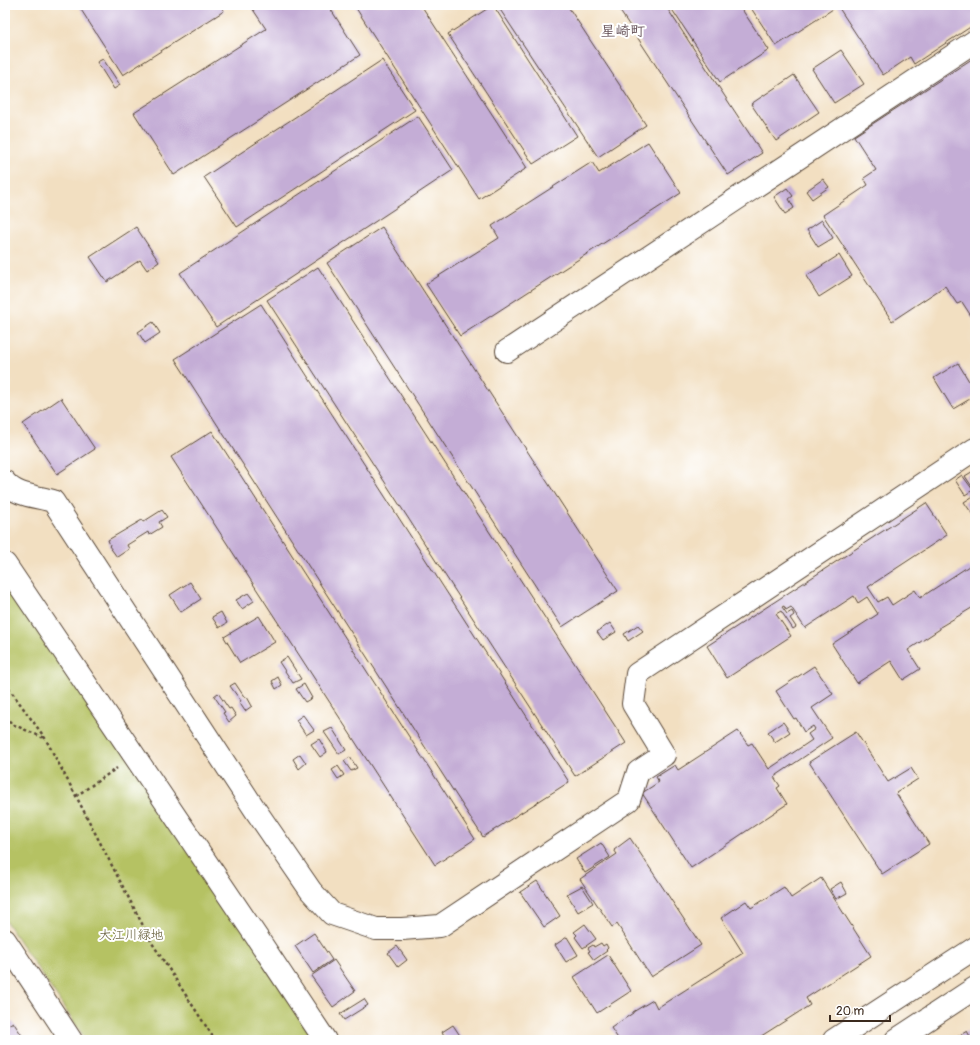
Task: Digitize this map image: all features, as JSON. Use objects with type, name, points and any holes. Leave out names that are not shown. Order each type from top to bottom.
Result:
[{"type":"main road","points":[[508,351],[975,41]]},
{"type":"main road","points":[[5,482],[10,488],[29,496],[53,500],[256,811],[316,897],[332,914],[376,929],[402,929],[440,926],[629,800],[638,772],[664,755],[633,704],[637,674],[975,449]]},
{"type":"main road","points":[[5,564],[258,939],[324,1040]]},
{"type":"main road","points":[[5,940],[71,1040]]},
{"type":"main road","points":[[843,1038],[975,948]]},
{"type":"main road","points":[[896,1040],[975,988]]},
{"type":"path","points":[[6,684],[45,738],[152,943],[215,1040]]},
{"type":"path","points":[[5,716],[12,724],[45,738]]},
{"type":"path","points":[[76,796],[134,756]]},
{"type":"green space","name":"大江川緑地","points":[[5,575],[321,1040],[86,1040],[5,920]]},
{"type":"building","points":[[78,5],[221,5],[224,11],[123,75]]},
{"type":"building","points":[[250,5],[328,5],[360,55],[174,175],[134,113],[266,29]]},
{"type":"building","points":[[354,5],[421,5],[527,168],[479,199]]},
{"type":"building","points":[[493,5],[577,136],[533,164],[448,34]]},
{"type":"building","points":[[497,5],[567,5],[646,125],[598,157]]},
{"type":"building","points":[[616,5],[665,5],[762,153],[728,175]]},
{"type":"building","points":[[669,5],[739,5],[769,50],[720,82]]},
{"type":"building","points":[[749,5],[831,5],[833,9],[776,46]]},
{"type":"building","points":[[837,5],[975,5],[975,24],[914,64],[910,57],[883,75]]},
{"type":"building","points":[[841,50],[864,84],[834,103],[812,69]]},
{"type":"building","points":[[975,57],[975,322],[962,302],[957,304],[945,286],[892,321],[823,215],[868,185],[864,178],[876,170],[854,136]]},
{"type":"building","points":[[103,59],[120,85],[114,89],[97,62]]},
{"type":"building","points":[[382,60],[415,110],[237,227],[204,177]]},
{"type":"building","points":[[794,75],[819,112],[776,141],[751,104]]},
{"type":"building","points":[[418,116],[453,170],[216,327],[180,273]]},
{"type":"building","points":[[648,142],[681,193],[460,336],[426,284],[499,238],[492,226],[592,162],[599,173]]},
{"type":"building","points":[[823,179],[829,187],[812,199],[806,191]]},
{"type":"building","points":[[787,188],[793,196],[789,199],[794,208],[785,214],[774,197]]},
{"type":"building","points":[[822,220],[833,238],[818,247],[807,230]]},
{"type":"building","points":[[136,227],[159,262],[147,270],[140,260],[107,282],[90,257]]},
{"type":"building","points":[[382,227],[618,591],[562,627],[327,263]]},
{"type":"building","points":[[839,255],[852,276],[819,297],[806,276]]},
{"type":"building","points":[[318,267],[626,743],[575,776],[267,300]]},
{"type":"building","points":[[261,304],[569,782],[483,837],[175,359]]},
{"type":"building","points":[[153,322],[160,333],[145,343],[138,332]]},
{"type":"building","points":[[958,363],[975,391],[975,396],[953,409],[934,378]]},
{"type":"building","points":[[61,398],[95,449],[57,474],[23,424]]},
{"type":"building","points":[[212,431],[475,839],[435,865],[171,457]]},
{"type":"building","points":[[975,470],[975,491],[965,476]]},
{"type":"building","points":[[962,475],[973,490],[965,495],[955,480]]},
{"type":"building","points":[[975,495],[975,518],[964,502]]},
{"type":"building","points":[[926,503],[947,535],[868,587],[878,602],[887,597],[892,605],[915,590],[920,598],[969,566],[975,575],[975,606],[940,627],[940,629],[908,650],[920,669],[903,680],[891,661],[857,683],[832,644],[878,614],[867,597],[858,603],[854,596],[805,628],[791,607],[786,610],[784,606],[782,607],[787,614],[792,611],[794,615],[790,618],[796,627],[793,629],[781,611],[776,614],[791,636],[727,678],[707,646]]},
{"type":"building","points":[[162,510],[167,517],[159,522],[162,527],[149,535],[148,532],[127,545],[129,549],[117,557],[109,546],[108,540],[142,520],[143,522]]},
{"type":"building","points":[[190,582],[201,599],[181,612],[170,595]]},
{"type":"building","points":[[248,593],[254,601],[242,609],[236,600]]},
{"type":"building","points":[[221,612],[227,623],[219,628],[212,617]]},
{"type":"building","points":[[259,616],[275,642],[240,663],[224,637]]},
{"type":"building","points":[[610,623],[616,632],[603,640],[597,632]]},
{"type":"building","points":[[638,625],[643,631],[628,641],[624,634]]},
{"type":"building","points":[[287,657],[301,679],[293,683],[279,662]]},
{"type":"building","points":[[814,666],[833,694],[812,708],[832,738],[774,777],[780,786],[777,788],[787,804],[691,868],[642,793],[659,782],[656,777],[675,765],[678,770],[738,731],[748,745],[752,743],[769,769],[812,740],[808,734],[815,729],[813,726],[804,732],[796,718],[794,719],[776,691]]},
{"type":"building","points":[[278,677],[282,685],[276,689],[272,681]]},
{"type":"building","points":[[235,683],[245,698],[247,697],[252,706],[245,711],[239,702],[241,701],[230,686]]},
{"type":"building","points":[[304,684],[312,698],[305,702],[296,689]]},
{"type":"building","points":[[218,693],[236,716],[229,722],[223,713],[225,712],[214,696]]},
{"type":"building","points":[[303,715],[314,730],[306,735],[296,720]]},
{"type":"building","points":[[783,722],[790,732],[775,742],[768,732]]},
{"type":"building","points":[[332,728],[346,750],[339,754],[324,732]]},
{"type":"building","points":[[856,732],[888,782],[911,768],[918,779],[896,793],[929,844],[882,874],[809,762]]},
{"type":"building","points":[[319,739],[327,752],[320,757],[311,744]]},
{"type":"building","points":[[300,754],[306,763],[299,769],[293,759]]},
{"type":"building","points":[[350,757],[357,768],[351,771],[344,761]]},
{"type":"building","points":[[338,766],[344,775],[338,779],[332,770]]},
{"type":"building","points":[[630,838],[701,945],[651,977],[617,924],[612,927],[580,879],[617,854],[614,850]]},
{"type":"building","points":[[601,843],[610,857],[585,873],[576,859]]},
{"type":"building","points":[[821,878],[871,956],[806,998],[810,1005],[755,1040],[619,1040],[611,1028],[633,1012],[653,1000],[657,1008],[743,953],[721,918],[746,901],[751,908],[784,887],[791,898]]},
{"type":"building","points":[[537,881],[560,916],[544,927],[520,892]]},
{"type":"building","points":[[841,882],[847,893],[836,899],[830,889]]},
{"type":"building","points":[[582,886],[593,903],[578,912],[567,894]]},
{"type":"building","points":[[585,924],[596,939],[583,948],[575,937],[577,935],[574,932]]},
{"type":"building","points":[[314,933],[332,960],[313,973],[295,946]]},
{"type":"building","points":[[567,937],[578,955],[566,962],[555,945]]},
{"type":"building","points":[[601,943],[603,946],[606,944],[608,948],[606,950],[607,951],[594,960],[588,952],[590,951],[588,948],[593,945],[594,947]]},
{"type":"building","points":[[397,946],[407,960],[398,967],[388,953]]},
{"type":"building","points":[[608,955],[631,991],[597,1013],[574,977]]},
{"type":"building","points":[[334,960],[355,991],[333,1007],[311,976]]},
{"type":"building","points":[[364,999],[368,1005],[344,1020],[340,1014]]},
{"type":"building","points":[[13,1022],[25,1040],[5,1040],[5,1027]]},
{"type":"building","points":[[453,1025],[463,1040],[447,1040],[442,1032]]},
{"type":"building","points":[[967,1031],[972,1040],[952,1040]]},
{"type":"district","name":"星崎町","points":[[623,31]]}]
